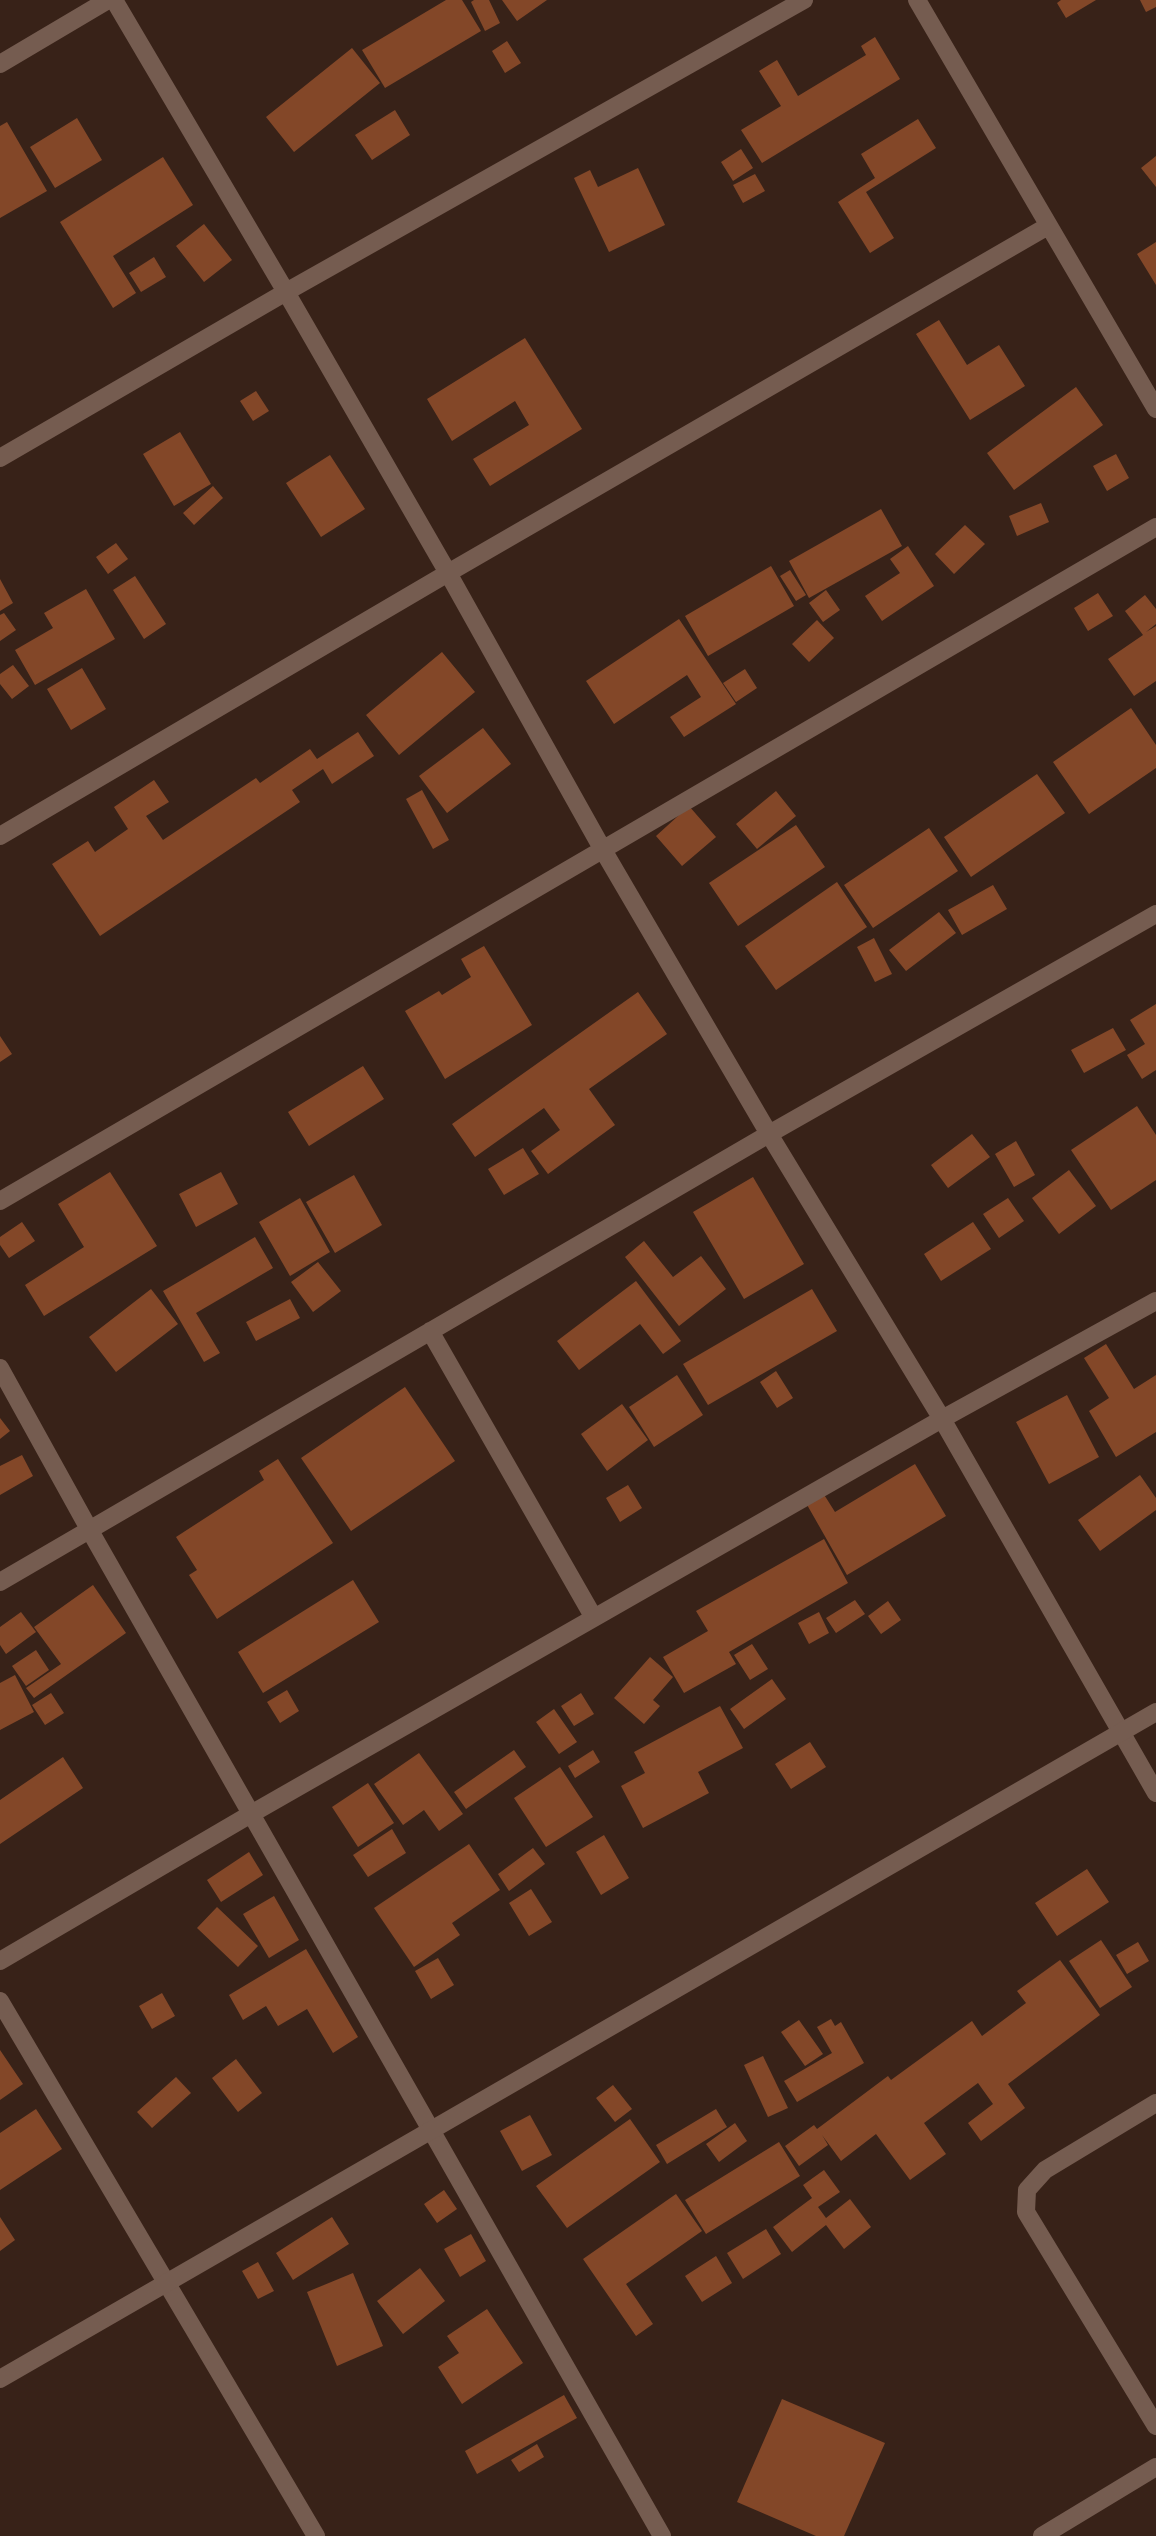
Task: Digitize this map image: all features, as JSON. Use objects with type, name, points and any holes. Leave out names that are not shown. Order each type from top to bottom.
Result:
[{"type":"street","points":[[0,64],[111,0],[286,292],[603,850],[769,1134],[942,1419],[1156,1793]]},
{"type":"street","points":[[0,458],[286,292],[804,0]]},
{"type":"street","points":[[917,0],[1156,409]]},
{"type":"street","points":[[0,836],[1048,226]]},
{"type":"street","points":[[0,1201],[1156,527]]},
{"type":"street","points":[[0,1582],[769,1134],[1156,914]]},
{"type":"street","points":[[0,1961],[251,1814],[942,1419],[1156,1301]]},
{"type":"street","points":[[430,1331],[594,1618]]},
{"type":"street","points":[[0,1368],[663,2536]]},
{"type":"street","points":[[0,2379],[1156,1712]]},
{"type":"street","points":[[0,2001],[316,2536]]},
{"type":"street","points":[[1156,2103],[1045,2170],[1027,2190],[1026,2212],[1156,2426]]},
{"type":"street","points":[[1042,2536],[1156,2467]]},
{"type":"building","points":[[446,0],[462,0],[481,31],[385,88],[362,50]]},
{"type":"building","points":[[489,0],[500,23],[485,31],[471,2]]},
{"type":"building","points":[[502,0],[547,0],[517,21]]},
{"type":"building","points":[[1061,0],[1096,0],[1066,18],[1057,3]]},
{"type":"building","points":[[1140,0],[1156,0],[1156,7],[1146,12]]},
{"type":"building","points":[[875,37],[900,79],[762,163],[741,130],[781,106],[759,71],[777,60],[798,96],[866,55],[861,46]]},
{"type":"building","points":[[507,41],[521,63],[505,73],[492,51]]},
{"type":"building","points":[[352,48],[380,83],[294,152],[266,117]]},
{"type":"building","points":[[395,110],[410,135],[372,160],[355,135]]},
{"type":"building","points":[[77,118],[102,160],[55,188],[30,147]]},
{"type":"building","points":[[918,119],[936,148],[866,192],[894,238],[870,253],[838,202],[875,178],[861,154]]},
{"type":"building","points":[[7,122],[47,191],[0,218],[0,126]]},
{"type":"building","points":[[741,149],[753,168],[733,181],[721,162]]},
{"type":"building","points":[[1156,156],[1156,187],[1141,168]]},
{"type":"building","points":[[163,157],[193,205],[113,256],[136,293],[113,308],[60,222]]},
{"type":"building","points":[[638,168],[665,225],[609,252],[574,178],[590,170],[598,187]]},
{"type":"building","points":[[755,174],[765,191],[743,203],[733,185]]},
{"type":"building","points":[[204,224],[232,260],[204,282],[176,246]]},
{"type":"building","points":[[1156,242],[1156,285],[1137,254]]},
{"type":"building","points":[[154,257],[166,277],[141,292],[129,273]]},
{"type":"building","points":[[939,320],[967,365],[999,345],[1025,386],[970,420],[916,334]]},
{"type":"building","points":[[525,338],[582,429],[490,486],[473,459],[529,425],[515,401],[452,441],[427,399]]},
{"type":"building","points":[[1076,387],[1103,425],[1014,490],[987,453]]},
{"type":"building","points":[[256,391],[269,411],[253,421],[240,401]]},
{"type":"building","points":[[180,432],[211,484],[174,506],[143,454]]},
{"type":"building","points":[[1116,454],[1129,478],[1107,491],[1093,466]]},
{"type":"building","points":[[330,455],[365,509],[321,537],[286,483]]},
{"type":"building","points":[[213,486],[223,498],[194,525],[183,513]]},
{"type":"building","points":[[1041,503],[1049,522],[1017,536],[1009,516]]},
{"type":"building","points":[[881,509],[902,546],[809,598],[789,561]]},
{"type":"building","points":[[965,525],[985,544],[954,574],[935,554]]},
{"type":"building","points":[[116,543],[128,559],[108,574],[96,557]]},
{"type":"building","points":[[908,546],[934,586],[882,621],[865,596],[900,573],[890,559]]},
{"type":"building","points":[[771,566],[794,606],[708,656],[685,616]]},
{"type":"building","points":[[790,570],[806,595],[796,601],[780,576]]},
{"type":"building","points":[[135,576],[166,624],[144,639],[113,590]]},
{"type":"building","points":[[0,579],[13,603],[0,611]]},
{"type":"building","points":[[86,589],[115,639],[35,685],[15,650],[53,628],[44,613]]},
{"type":"building","points":[[826,590],[840,610],[823,622],[809,603]]},
{"type":"building","points":[[1098,593],[1113,616],[1088,631],[1074,608]]},
{"type":"building","points":[[1145,595],[1156,609],[1156,624],[1146,632],[1156,626],[1156,681],[1134,696],[1108,659],[1143,635],[1125,611]]},
{"type":"building","points":[[4,613],[16,630],[0,641],[0,615]]},
{"type":"building","points":[[679,619],[736,704],[684,737],[670,717],[701,697],[687,675],[614,724],[586,681]]},
{"type":"building","points":[[817,620],[834,638],[809,662],[792,644]]},
{"type":"building","points":[[442,652],[475,692],[399,755],[366,715]]},
{"type":"building","points":[[13,665],[29,686],[12,699],[0,684],[0,674]]},
{"type":"building","points":[[82,668],[106,709],[71,730],[47,689]]},
{"type":"building","points":[[745,669],[757,688],[736,702],[723,683]]},
{"type":"building","points":[[1131,708],[1156,745],[1156,768],[1089,814],[1053,762]]},
{"type":"building","points":[[483,728],[511,764],[447,813],[419,776]]},
{"type":"building","points":[[358,732],[374,756],[332,784],[323,769],[292,790],[300,802],[100,936],[52,864],[88,841],[95,852],[128,829],[114,807],[154,780],[169,802],[146,816],[163,840],[256,778],[260,783],[310,749],[317,759]]},
{"type":"building","points":[[1037,774],[1065,813],[971,877],[944,837]]},
{"type":"building","points":[[422,790],[449,840],[433,849],[406,799]]},
{"type":"building","points":[[776,791],[796,816],[757,849],[736,824]]},
{"type":"building","points":[[689,806],[716,837],[682,866],[656,836]]},
{"type":"building","points":[[796,825],[825,867],[738,926],[709,883]]},
{"type":"building","points":[[929,828],[958,871],[873,928],[844,885]]},
{"type":"building","points":[[837,882],[867,927],[776,990],[745,946]]},
{"type":"building","points":[[993,885],[1007,909],[962,935],[948,910]]},
{"type":"building","points":[[939,912],[956,933],[906,971],[889,950]]},
{"type":"building","points":[[874,938],[892,974],[875,982],[857,947]]},
{"type":"building","points":[[484,946],[532,1025],[445,1079],[405,1011],[439,991],[442,995],[471,977],[461,959]]},
{"type":"building","points":[[638,992],[667,1034],[589,1089],[615,1125],[548,1174],[531,1151],[560,1130],[544,1108],[475,1157],[452,1124]]},
{"type":"building","points":[[1156,1004],[1156,1070],[1142,1079],[1127,1055],[1145,1044],[1130,1020]]},
{"type":"building","points":[[1113,1028],[1126,1050],[1084,1073],[1071,1050]]},
{"type":"building","points":[[0,1036],[12,1054],[0,1062]]},
{"type":"building","points":[[363,1066],[384,1099],[309,1146],[288,1112]]},
{"type":"building","points":[[1137,1106],[1156,1135],[1156,1180],[1111,1210],[1071,1150]]},
{"type":"building","points":[[972,1134],[990,1157],[948,1188],[931,1165]]},
{"type":"building","points":[[1016,1141],[1035,1175],[1014,1187],[995,1154]]},
{"type":"building","points":[[523,1148],[539,1174],[504,1195],[488,1169]]},
{"type":"building","points":[[1069,1170],[1096,1206],[1059,1234],[1032,1198]]},
{"type":"building","points":[[110,1172],[157,1246],[44,1316],[25,1285],[84,1247],[58,1204]]},
{"type":"building","points":[[221,1172],[238,1204],[196,1227],[179,1194]]},
{"type":"building","points":[[354,1175],[382,1225],[335,1253],[306,1202]]},
{"type":"building","points":[[753,1177],[804,1264],[744,1299],[693,1212]]},
{"type":"building","points":[[300,1198],[330,1252],[290,1276],[259,1222]]},
{"type":"building","points":[[1008,1198],[1024,1221],[999,1238],[983,1214]]},
{"type":"building","points":[[22,1222],[35,1241],[9,1258],[0,1245],[0,1237]]},
{"type":"building","points":[[973,1222],[991,1249],[941,1281],[924,1254]]},
{"type":"building","points":[[255,1237],[273,1268],[196,1313],[220,1353],[204,1362],[163,1291]]},
{"type":"building","points":[[644,1241],[673,1277],[701,1256],[726,1289],[679,1326],[625,1257]]},
{"type":"building","points":[[318,1262],[341,1291],[313,1312],[291,1282]]},
{"type":"building","points":[[636,1281],[681,1341],[663,1354],[640,1324],[579,1370],[557,1341]]},
{"type":"building","points":[[151,1289],[178,1324],[116,1372],[89,1337]]},
{"type":"building","points":[[812,1289],[837,1331],[708,1405],[683,1364]]},
{"type":"building","points":[[290,1299],[300,1318],[256,1341],[246,1322]]},
{"type":"building","points":[[1106,1344],[1134,1389],[1156,1375],[1156,1432],[1116,1457],[1089,1411],[1109,1398],[1084,1358]]},
{"type":"building","points":[[776,1371],[793,1398],[777,1408],[760,1382]]},
{"type":"building","points":[[677,1375],[703,1415],[654,1447],[629,1407]]},
{"type":"building","points":[[405,1387],[455,1461],[351,1531],[301,1458]]},
{"type":"building","points":[[1067,1395],[1099,1457],[1049,1484],[1016,1422]]},
{"type":"building","points":[[622,1404],[648,1440],[607,1471],[581,1434]]},
{"type":"building","points":[[0,1418],[10,1431],[0,1439]]},
{"type":"building","points":[[22,1455],[33,1476],[0,1495],[0,1466]]},
{"type":"building","points":[[278,1459],[333,1543],[217,1619],[189,1575],[197,1570],[176,1537],[264,1480],[259,1471]]},
{"type":"building","points":[[915,1464],[946,1516],[847,1575],[806,1503],[823,1493],[835,1512]]},
{"type":"building","points":[[1140,1475],[1156,1498],[1156,1510],[1100,1551],[1078,1520]]},
{"type":"building","points":[[628,1485],[642,1508],[620,1522],[606,1498]]},
{"type":"building","points":[[824,1539],[848,1583],[729,1652],[736,1664],[684,1693],[663,1657],[708,1631],[696,1611]]},
{"type":"building","points":[[353,1580],[379,1622],[263,1693],[238,1652]]},
{"type":"building","points":[[93,1585],[126,1633],[34,1698],[26,1688],[61,1664],[34,1627]]},
{"type":"building","points":[[855,1600],[865,1614],[836,1633],[826,1618]]},
{"type":"building","points":[[888,1601],[901,1620],[881,1634],[868,1616]]},
{"type":"building","points":[[21,1612],[36,1632],[6,1654],[0,1645],[0,1627]]},
{"type":"building","points":[[819,1612],[829,1633],[809,1644],[798,1623]]},
{"type":"building","points":[[752,1644],[768,1669],[750,1680],[734,1655]]},
{"type":"building","points":[[36,1650],[49,1670],[26,1686],[12,1666]]},
{"type":"building","points":[[650,1657],[673,1677],[653,1700],[660,1706],[644,1724],[614,1698]]},
{"type":"building","points":[[15,1675],[34,1712],[0,1730],[0,1683]]},
{"type":"building","points":[[772,1679],[786,1699],[744,1729],[730,1709]]},
{"type":"building","points":[[287,1690],[299,1711],[280,1723],[267,1702]]},
{"type":"building","points":[[51,1693],[64,1713],[45,1725],[32,1705]]},
{"type":"building","points":[[581,1693],[594,1714],[574,1726],[561,1706]]},
{"type":"building","points":[[720,1706],[743,1748],[698,1772],[709,1793],[643,1828],[621,1786],[645,1773],[634,1752]]},
{"type":"building","points":[[554,1709],[577,1742],[559,1754],[536,1722]]},
{"type":"building","points":[[810,1742],[826,1767],[791,1789],[775,1764]]},
{"type":"building","points":[[514,1750],[526,1767],[466,1809],[454,1792]]},
{"type":"building","points":[[593,1750],[600,1762],[575,1778],[568,1766]]},
{"type":"building","points":[[419,1753],[463,1814],[439,1831],[424,1810],[403,1825],[374,1784]]},
{"type":"building","points":[[63,1757],[83,1788],[0,1844],[0,1800]]},
{"type":"building","points":[[560,1767],[593,1817],[546,1847],[514,1798]]},
{"type":"building","points":[[368,1783],[394,1823],[358,1847],[332,1807]]},
{"type":"building","points":[[392,1829],[406,1853],[368,1877],[353,1855]]},
{"type":"building","points":[[604,1835],[629,1878],[601,1895],[576,1852]]},
{"type":"building","points":[[469,1844],[500,1890],[452,1923],[460,1935],[414,1967],[374,1908]]},
{"type":"building","points":[[533,1848],[545,1864],[509,1891],[498,1874]]},
{"type":"building","points":[[249,1852],[263,1875],[221,1902],[207,1880]]},
{"type":"building","points":[[1087,1869],[1109,1902],[1057,1936],[1035,1903]]},
{"type":"building","points":[[531,1889],[552,1922],[529,1936],[509,1903]]},
{"type":"building","points":[[274,1896],[299,1940],[269,1958],[243,1914]]},
{"type":"building","points":[[217,1907],[258,1946],[238,1967],[197,1928]]},
{"type":"building","points":[[1101,1940],[1132,1987],[1100,2008],[1069,1961]]},
{"type":"building","points":[[1138,1942],[1149,1961],[1127,1974],[1116,1955]]},
{"type":"building","points":[[306,1949],[358,2037],[333,2053],[307,2009],[278,2026],[266,2006],[243,2020],[229,1995]]},
{"type":"building","points":[[438,1958],[454,1985],[431,1999],[415,1971]]},
{"type":"building","points":[[1060,1960],[1100,2015],[1008,2084],[1025,2108],[981,2141],[968,2123],[993,2104],[978,2083],[924,2123],[946,2154],[910,2180],[876,2134],[841,2161],[822,2135],[828,2145],[799,2166],[785,2146],[814,2125],[817,2129],[888,2076],[891,2080],[972,2021],[982,2036],[1026,2003],[1017,1991]]},
{"type":"building","points":[[162,1993],[175,2016],[152,2029],[139,2006]]},
{"type":"building","points":[[831,2019],[835,2026],[841,2022],[864,2063],[797,2102],[784,2081],[832,2053],[817,2027]]},
{"type":"building","points":[[799,2020],[823,2054],[805,2066],[781,2032]]},
{"type":"building","points":[[0,2050],[23,2084],[0,2100]]},
{"type":"building","points":[[763,2056],[788,2108],[768,2117],[744,2065]]},
{"type":"building","points":[[236,2059],[262,2093],[238,2112],[212,2078]]},
{"type":"building","points":[[176,2077],[191,2093],[152,2128],[137,2112]]},
{"type":"building","points":[[613,2085],[632,2109],[615,2122],[596,2098]]},
{"type":"building","points":[[36,2109],[62,2149],[0,2190],[0,2133]]},
{"type":"building","points":[[716,2109],[727,2127],[667,2164],[656,2145]]},
{"type":"building","points":[[530,2115],[552,2155],[522,2171],[500,2131]]},
{"type":"building","points":[[630,2119],[660,2162],[567,2228],[536,2186]]},
{"type":"building","points":[[735,2123],[747,2141],[719,2162],[706,2144]]},
{"type":"building","points":[[779,2142],[800,2176],[706,2234],[685,2200]]},
{"type":"building","points":[[824,2170],[840,2192],[818,2207],[826,2218],[850,2199],[871,2227],[844,2249],[826,2225],[792,2252],[773,2227],[812,2198],[803,2185]]},
{"type":"building","points":[[444,2190],[457,2209],[437,2223],[424,2204]]},
{"type":"building","points":[[676,2194],[702,2231],[626,2284],[653,2324],[636,2336],[583,2259]]},
{"type":"building","points":[[0,2217],[15,2240],[0,2251]]},
{"type":"building","points":[[332,2217],[349,2244],[293,2280],[276,2253]]},
{"type":"building","points":[[766,2229],[781,2254],[743,2279],[727,2253]]},
{"type":"building","points":[[471,2234],[486,2261],[460,2277],[444,2249]]},
{"type":"building","points":[[716,2256],[732,2283],[702,2302],[685,2276]]},
{"type":"building","points":[[258,2262],[274,2291],[258,2299],[242,2271]]},
{"type":"building","points":[[420,2268],[445,2301],[403,2334],[377,2301]]},
{"type":"building","points":[[353,2273],[383,2346],[337,2366],[307,2292]]},
{"type":"building","points":[[487,2309],[523,2363],[462,2404],[438,2367],[459,2353],[447,2336]]},
{"type":"building","points":[[564,2395],[577,2418],[477,2474],[465,2451]]},
{"type":"building","points":[[782,2399],[885,2443],[844,2536],[816,2536],[737,2502]]},
{"type":"building","points":[[537,2444],[544,2457],[519,2472],[511,2460]]}]
